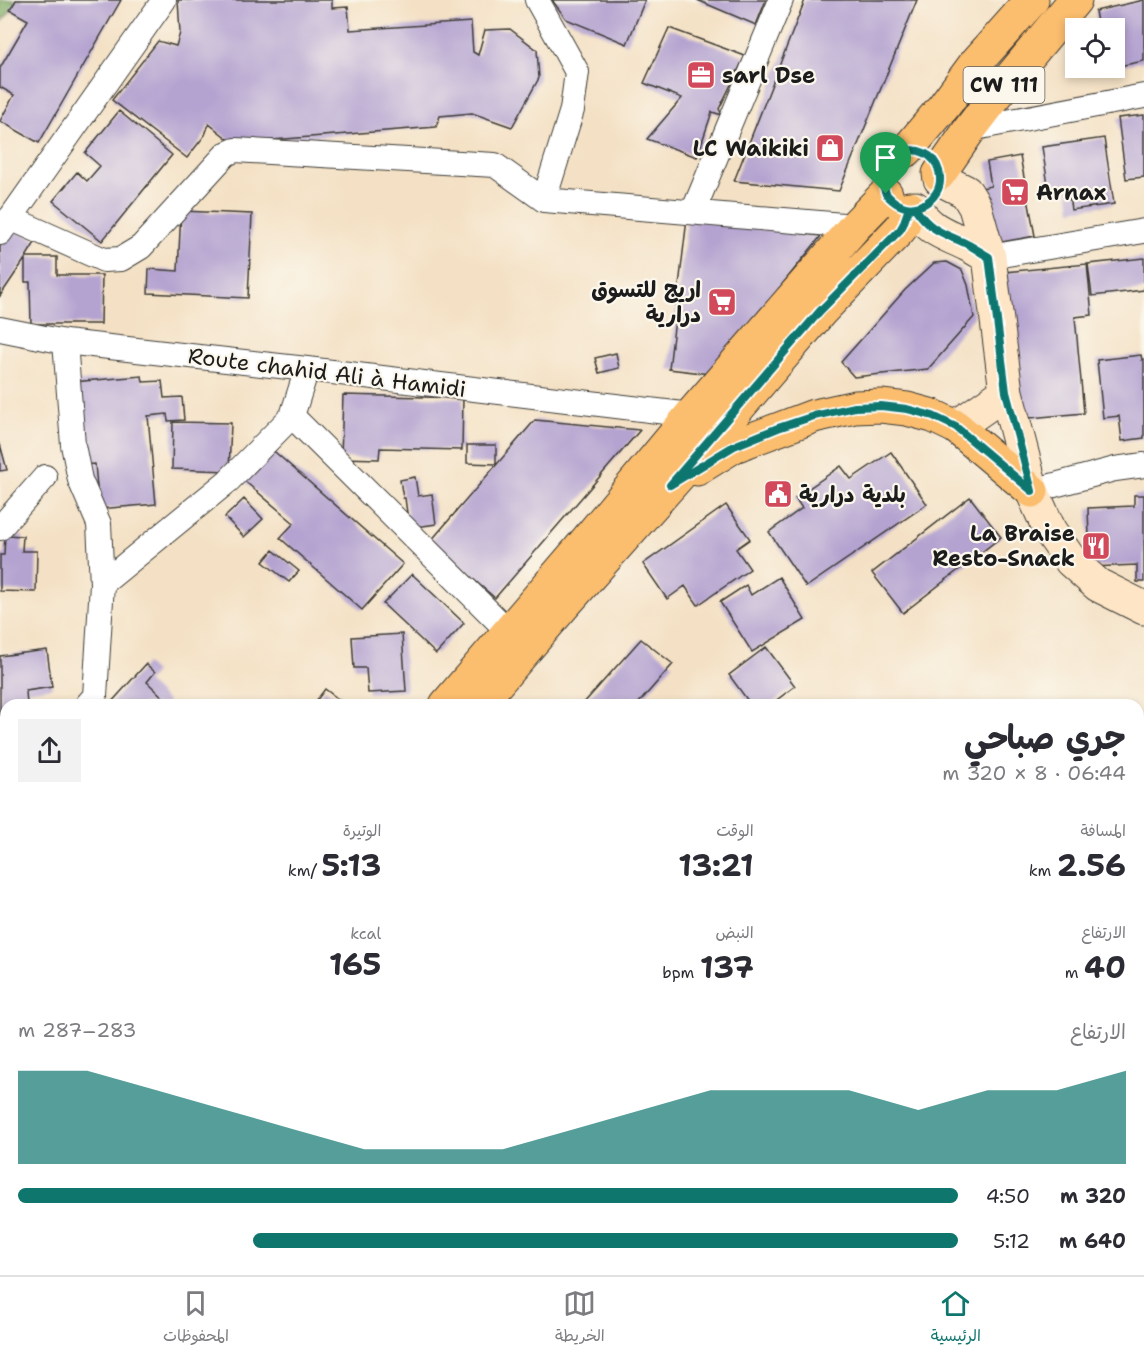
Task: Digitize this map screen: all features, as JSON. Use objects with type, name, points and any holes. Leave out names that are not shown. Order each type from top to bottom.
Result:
[{"type":"main road","name":"CW 111","points":[[907,150],[975,64],[1032,0]]},
{"type":"main road","name":"CW 111","points":[[940,177],[970,129],[1016,69],[1075,0]]},
{"type":"main road","points":[[451,699],[691,415],[855,226],[903,203],[923,205],[935,195],[940,177],[932,158],[916,151],[907,150],[898,153],[885,166],[883,185],[903,203],[922,218],[933,229],[989,257]]},
{"type":"main road","points":[[940,177],[966,192],[975,207],[989,257],[1006,392],[1032,491],[1050,531],[1071,561],[1098,585],[1143,609]]},
{"type":"main road","points":[[483,699],[820,311],[900,230],[903,225],[903,203]]},
{"type":"main road","points":[[956,427],[1006,392]]},
{"type":"main road","points":[[670,485],[734,446],[814,416],[855,407],[881,406],[907,409],[933,416],[956,427],[1032,491]]},
{"type":"street","points":[[164,0],[5,226],[104,261],[121,259],[141,247],[226,154],[235,150],[495,165],[544,200],[855,226]]},
{"type":"street","points":[[537,0],[577,72],[572,110],[544,200]]},
{"type":"street","points":[[693,212],[781,0]]},
{"type":"street","points":[[970,129],[1144,96]]},
{"type":"street","points":[[989,257],[1144,231]]},
{"type":"street","name":"Route chahid Ali à Hamidi","points":[[0,329],[65,342],[691,415]]},
{"type":"street","points":[[65,342],[73,445],[80,480],[99,524],[102,584],[95,696],[92,699]]},
{"type":"street","points":[[102,584],[228,481],[292,416],[308,369]]},
{"type":"street","points":[[292,416],[509,632]]},
{"type":"street","points":[[1032,491],[1144,465]]},
{"type":"street","points":[[0,528],[45,477]]},
{"type":"green space","points":[[0,0],[21,0],[0,23]]},
{"type":"building","points":[[16,0],[121,0],[39,143],[0,121],[14,95],[0,87],[0,68],[28,20],[10,10]]},
{"type":"building","points":[[178,0],[332,0],[332,8],[348,7],[350,30],[471,22],[473,52],[478,55],[485,30],[510,29],[537,50],[539,78],[512,127],[472,113],[440,116],[436,127],[233,143],[209,124],[205,135],[187,158],[112,100],[158,41],[176,46],[180,33]]},
{"type":"building","points":[[552,0],[645,0],[627,44],[566,19]]},
{"type":"building","points":[[697,0],[766,0],[756,25]]},
{"type":"building","points":[[805,0],[917,0],[839,191],[734,181]]},
{"type":"building","points":[[1144,0],[1144,61],[1125,65],[1125,18],[1096,18],[1095,11]]},
{"type":"building","points":[[669,28],[745,56],[719,109],[722,115],[712,112],[697,157],[647,139],[682,98],[644,83]]},
{"type":"building","points":[[119,111],[172,155],[102,241],[53,201],[77,172],[87,181],[100,166],[85,153]]},
{"type":"building","points":[[1144,115],[1144,177],[1126,179],[1118,118]]},
{"type":"building","points":[[1104,138],[1114,204],[1071,210],[1068,188],[1049,191],[1042,147]]},
{"type":"building","points":[[1020,156],[1035,236],[991,244],[981,188],[991,186],[987,162]]},
{"type":"building","points":[[181,211],[252,214],[248,298],[148,293],[149,269],[178,271]]},
{"type":"building","name":"اريج للتسوق درارية","points":[[687,219],[821,236],[710,374],[669,369]]},
{"type":"building","points":[[12,225],[36,241],[26,257],[57,257],[57,275],[102,275],[101,324],[31,324],[30,282],[25,282],[25,259],[0,296],[0,242]]},
{"type":"building","points":[[1144,258],[1144,290],[1092,296],[1088,264]]},
{"type":"building","points":[[947,262],[962,270],[968,285],[974,317],[928,369],[854,377],[841,362],[905,290],[934,263]]},
{"type":"building","points":[[1087,264],[1092,315],[1075,317],[1084,413],[1019,419],[994,273]]},
{"type":"building","points":[[616,353],[619,368],[599,373],[595,358]]},
{"type":"building","points":[[1141,355],[1142,360],[1144,359],[1144,438],[1122,441],[1119,416],[1103,418],[1097,360]]},
{"type":"building","points":[[142,376],[143,382],[162,381],[164,398],[182,397],[184,420],[168,421],[167,414],[148,416],[156,504],[99,509],[95,464],[79,465],[72,382]]},
{"type":"building","points":[[343,395],[463,398],[462,450],[380,448],[379,459],[341,458]]},
{"type":"building","points":[[535,420],[640,430],[495,598],[430,542]]},
{"type":"building","points":[[173,422],[231,423],[229,471],[172,469]]},
{"type":"building","points":[[0,444],[7,470],[0,471]]},
{"type":"building","points":[[467,445],[496,445],[496,464],[467,463]]},
{"type":"building","points":[[268,446],[403,564],[362,610],[280,538],[294,523],[241,478]]},
{"type":"building","points":[[891,452],[927,504],[806,587],[769,532],[802,508],[795,498],[841,466],[851,479]]},
{"type":"building","points":[[415,477],[418,496],[432,494],[436,524],[409,528],[400,480]]},
{"type":"building","points":[[1134,495],[1144,495],[1144,582],[1137,582],[1137,565],[1090,567],[1088,508],[1134,506]]},
{"type":"building","points":[[970,497],[1001,537],[903,613],[872,573]]},
{"type":"building","points":[[244,499],[263,519],[244,537],[225,517]]},
{"type":"building","points":[[726,505],[750,539],[736,549],[750,569],[698,605],[685,586],[667,599],[643,564]]},
{"type":"building","points":[[5,535],[23,536],[22,551],[37,551],[36,592],[0,591],[0,555],[4,555]]},
{"type":"building","points":[[273,550],[299,571],[289,582],[263,562]]},
{"type":"building","points":[[412,574],[464,623],[436,654],[383,604]]},
{"type":"building","points":[[779,577],[805,620],[752,652],[720,602],[746,585],[751,595]]},
{"type":"building","points":[[402,634],[406,691],[368,693],[366,668],[354,668],[352,637]]},
{"type":"building","points":[[641,639],[673,664],[642,699],[587,699]]},
{"type":"building","points":[[766,647],[795,686],[778,699],[747,699],[729,675]]},
{"type":"building","points":[[47,650],[52,687],[26,691],[27,699],[0,699],[0,656]]},
{"type":"building","points":[[146,664],[155,672],[147,682],[165,699],[114,699]]},
{"type":"building","points":[[325,689],[338,699],[318,699]]},
{"type":"place","name":"sarl Dse","points":[[701,75]]},
{"type":"place","name":"LC Waikiki","points":[[830,148]]},
{"type":"place","name":"Arnax","points":[[1015,192]]},
{"type":"place","name":"اريج للتسوق درارية","points":[[722,302]]},
{"type":"place","name":"بلدية درارية","points":[[778,494]]},
{"type":"place","name":"La Braise Resto-Snack","points":[[1096,546]]},
{"type":"route","points":[[886,194],[883,185],[885,166],[898,153],[907,150],[916,151],[932,158],[937,166],[940,179],[935,195],[923,205],[915,208],[909,208],[900,230],[820,311],[670,485],[734,446],[778,428],[814,416],[855,407],[881,406],[907,409],[933,416],[956,427],[1032,491],[1006,392],[989,257],[933,229],[915,208],[902,206],[886,194]]}]
